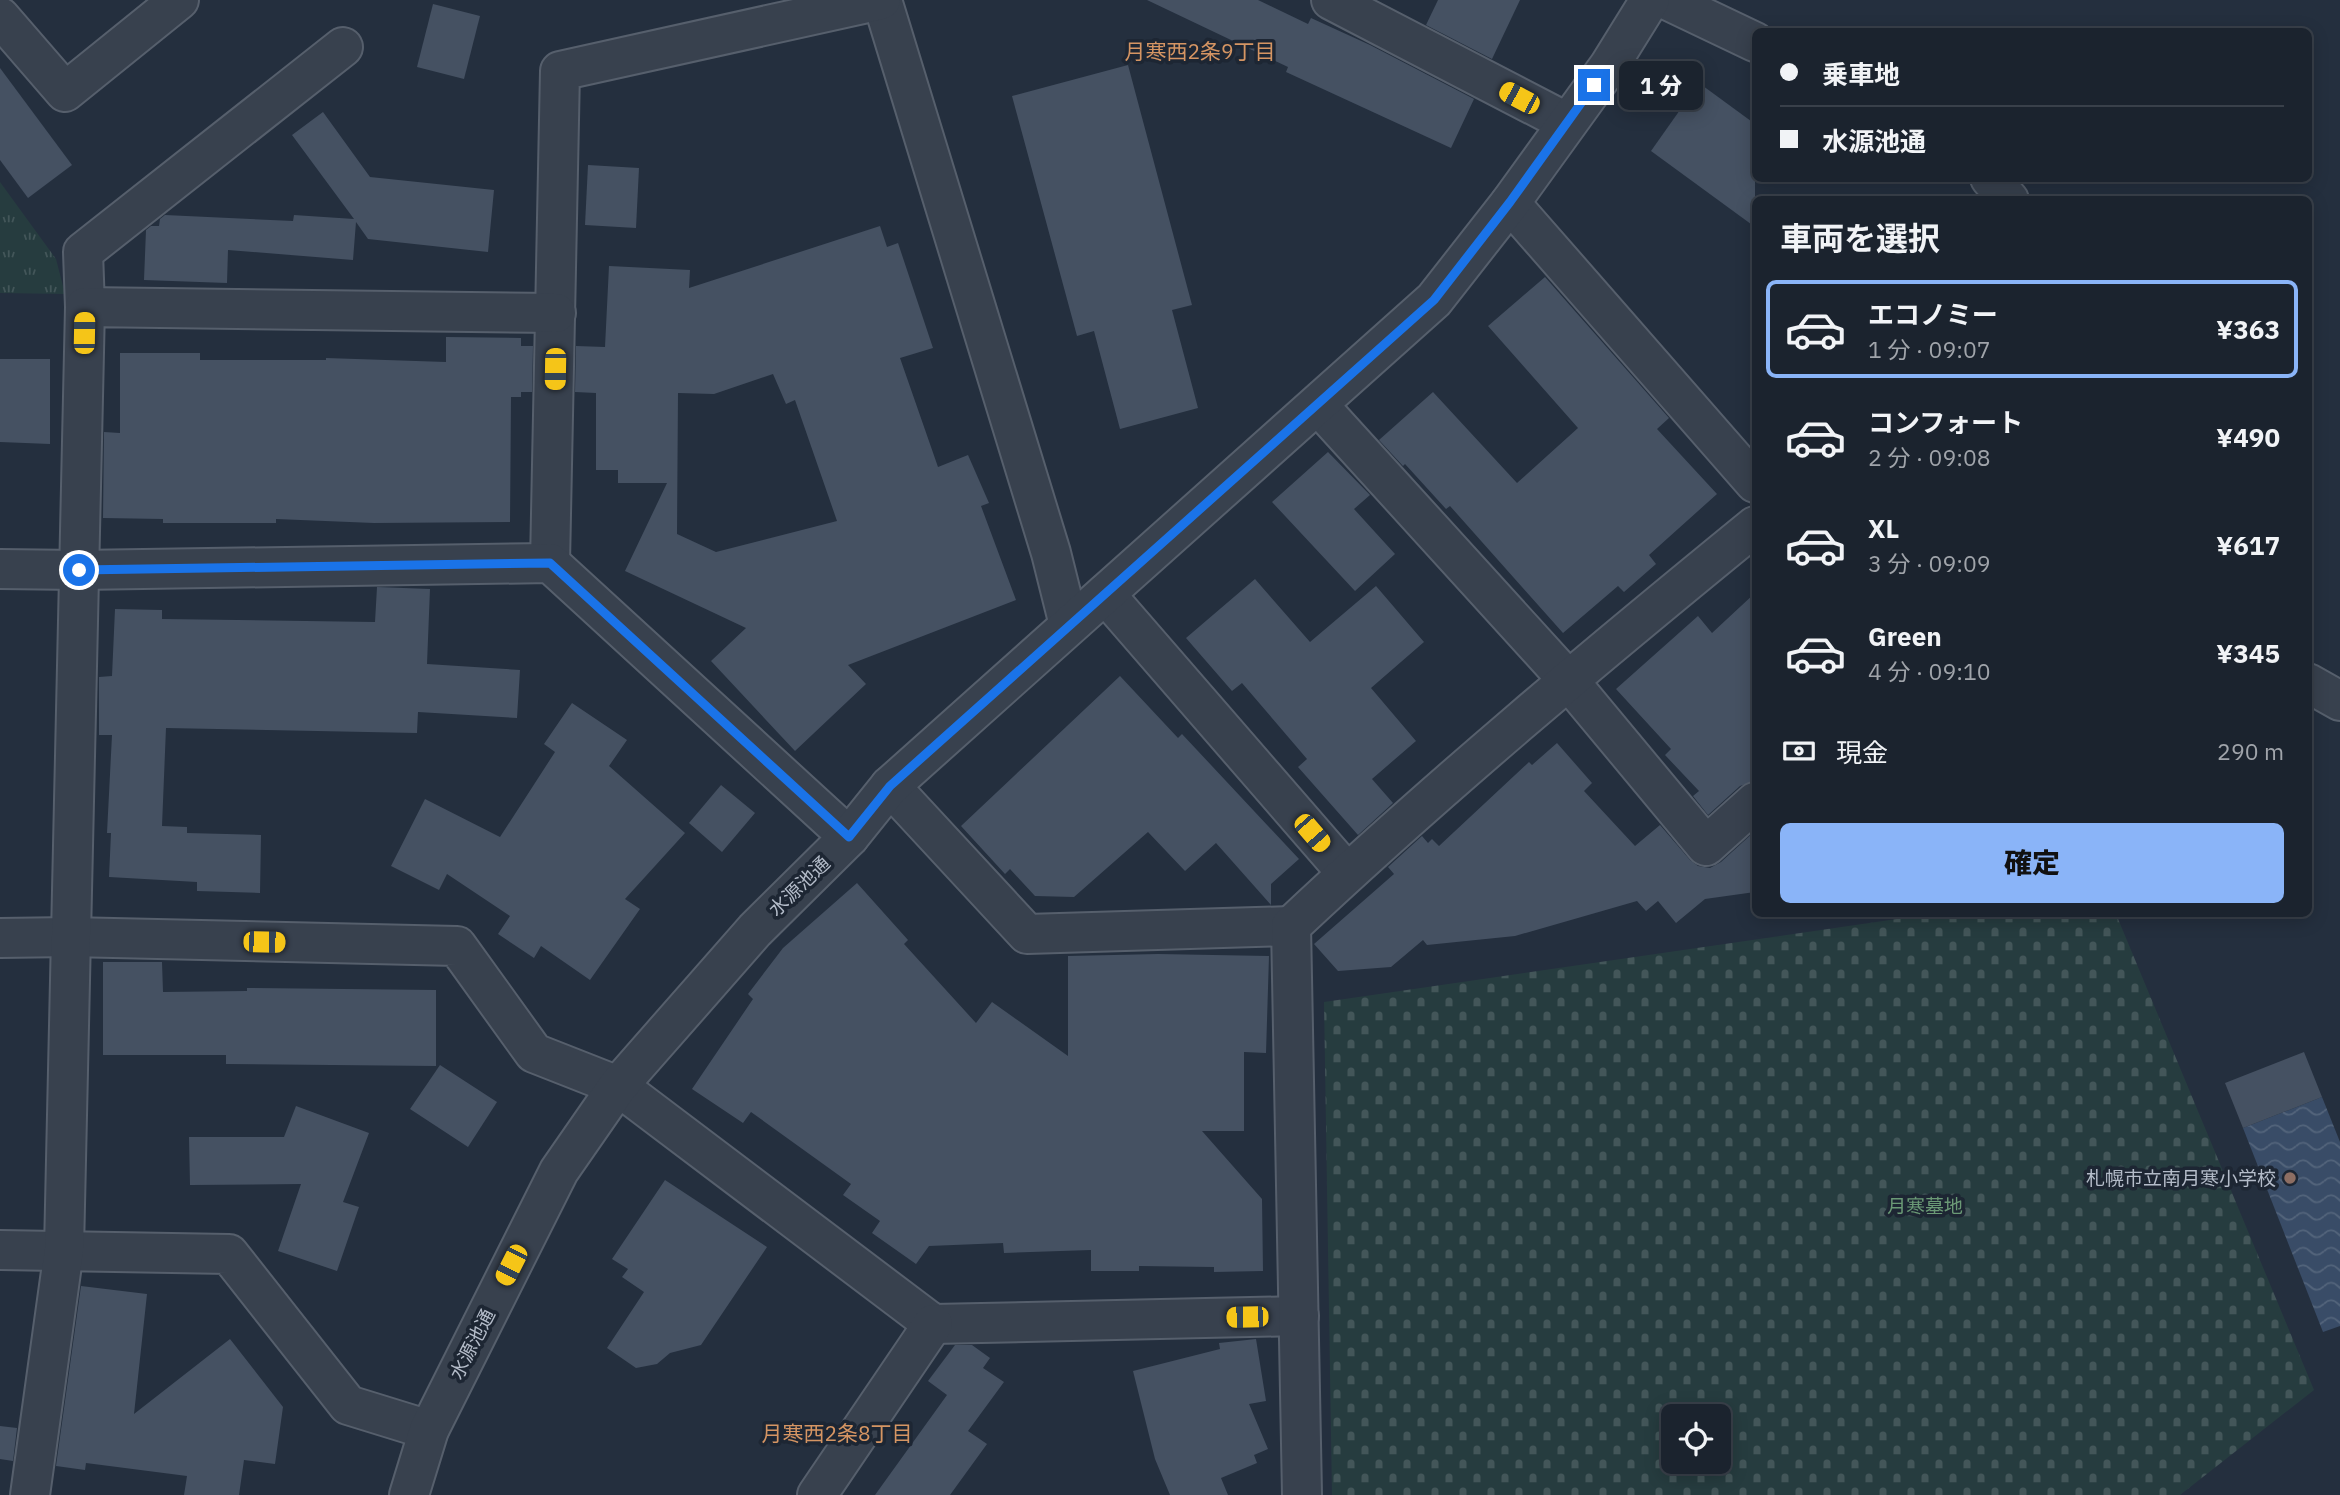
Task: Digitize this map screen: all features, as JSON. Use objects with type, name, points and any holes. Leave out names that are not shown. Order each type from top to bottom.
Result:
[{"type":"street","points":[[0,17],[65,92],[179,0]]},
{"type":"street","points":[[550,563],[560,71],[881,0],[1051,553],[1069,625]]},
{"type":"street","points":[[1331,0],[1566,122]]},
{"type":"street","name":"水源池通","points":[[410,1495],[429,1430],[559,1171],[618,1086],[755,930],[849,837],[890,786],[1434,300],[1510,202],[1609,66],[1650,0]]},
{"type":"street","points":[[1667,0],[1752,41]]},
{"type":"street","points":[[30,1495],[64,1250],[85,307],[83,252],[343,47]]},
{"type":"street","points":[[1993,182],[2006,196]]},
{"type":"street","points":[[1510,202],[1752,480]]},
{"type":"street","points":[[85,307],[556,313]]},
{"type":"street","points":[[1318,405],[1568,680],[1706,846],[1752,805]]},
{"type":"street","points":[[890,786],[1027,934],[1291,926],[1347,873],[1568,680],[1752,528]]},
{"type":"street","points":[[0,569],[550,563],[849,837]]},
{"type":"street","points":[[1105,594],[1347,873]]},
{"type":"street","points":[[2312,685],[2340,701]]},
{"type":"street","points":[[1291,926],[1302,1495]]},
{"type":"street","points":[[0,938],[71,937],[457,946],[534,1053],[618,1086],[933,1324],[1299,1316]]},
{"type":"street","points":[[0,1250],[229,1254],[348,1405],[429,1430]]},
{"type":"street","points":[[817,1495],[933,1324]]},
{"type":"green space","points":[[0,182],[56,259],[65,294],[0,293]]},
{"type":"green space","name":"月寒墓地","points":[[1910,917],[2117,917],[2314,1390],[2180,1495],[1332,1495],[1324,1002]]},
{"type":"water","points":[[2322,1097],[2340,1142],[2340,1326],[2323,1332],[2243,1128]]},
{"type":"building","points":[[1147,0],[1258,0],[1308,24],[1311,18],[1370,45],[1474,99],[1451,148],[1286,72],[1288,67]]},
{"type":"building","points":[[1438,0],[1520,0],[1492,59],[1426,25]]},
{"type":"building","points":[[433,4],[480,16],[464,79],[417,67]]},
{"type":"building","points":[[1128,65],[1192,305],[1172,310],[1198,408],[1120,429],[1094,331],[1077,336],[1012,96]]},
{"type":"building","points":[[0,68],[72,165],[28,198],[0,160]]},
{"type":"building","points":[[1699,83],[1752,122],[1752,182],[1755,182],[1755,196],[1752,196],[1752,225],[1651,151]]},
{"type":"building","points":[[323,112],[370,177],[494,190],[488,252],[368,239],[356,222],[353,260],[228,250],[227,283],[144,280],[146,230],[151,226],[159,226],[160,219],[165,215],[293,221],[294,215],[354,219],[292,135]]},
{"type":"building","points":[[588,165],[639,168],[636,228],[585,225]]},
{"type":"building","points":[[880,226],[887,247],[898,243],[933,348],[900,358],[938,467],[968,455],[989,503],[981,506],[1016,600],[848,665],[866,684],[795,751],[711,661],[746,628],[625,571],[667,483],[618,483],[618,470],[596,470],[596,393],[575,392],[576,346],[605,347],[609,266],[690,270],[689,288]],"holes":[[[773,374],[786,404],[795,400],[837,521],[716,552],[677,534],[678,393],[714,394]]]},
{"type":"building","points":[[1545,277],[1669,418],[1657,429],[1717,494],[1649,555],[1656,564],[1624,592],[1618,586],[1563,633],[1450,506],[1446,509],[1379,440],[1433,392],[1517,483],[1578,428],[1488,326]]},
{"type":"building","points":[[446,337],[521,338],[521,346],[533,346],[532,392],[521,392],[521,397],[511,397],[510,522],[374,523],[276,519],[276,523],[163,523],[163,519],[103,518],[104,432],[120,433],[120,353],[200,353],[200,360],[326,358],[446,362]]},
{"type":"building","points":[[0,359],[50,359],[50,444],[0,442]]},
{"type":"building","points":[[1328,452],[1370,495],[1354,509],[1395,554],[1355,591],[1272,502]]},
{"type":"building","points":[[1255,579],[1310,642],[1376,586],[1424,642],[1371,688],[1416,741],[1372,779],[1393,803],[1358,835],[1298,767],[1307,759],[1242,683],[1232,691],[1186,638]]},
{"type":"building","points":[[377,587],[430,589],[427,664],[520,670],[517,718],[418,712],[417,733],[166,728],[162,826],[187,827],[187,833],[261,835],[260,893],[197,891],[197,882],[109,877],[111,833],[107,833],[112,735],[99,735],[99,677],[112,676],[115,609],[162,610],[162,619],[375,622]]},
{"type":"building","points":[[1752,596],[1752,782],[1740,786],[1708,815],[1693,796],[1699,791],[1665,755],[1671,749],[1616,689],[1698,616],[1712,633]]},
{"type":"building","points":[[1120,676],[1178,738],[1182,734],[1299,859],[1271,884],[1271,905],[1216,843],[1185,871],[1148,832],[1074,897],[1035,896],[1010,869],[1005,874],[961,826]]},
{"type":"building","points":[[572,703],[627,740],[609,766],[685,833],[625,899],[640,909],[590,980],[541,946],[534,958],[498,934],[510,916],[447,874],[439,890],[391,866],[425,799],[500,837],[555,752],[544,744]]},
{"type":"building","points":[[1557,743],[1592,783],[1584,791],[1635,846],[1660,825],[1698,866],[1710,868],[1721,862],[1752,834],[1752,892],[1705,899],[1676,923],[1658,901],[1646,911],[1637,901],[1515,936],[1427,945],[1423,940],[1391,967],[1338,971],[1314,944],[1394,874],[1388,867],[1422,836],[1428,843],[1432,839],[1439,846],[1529,762],[1532,765]]},
{"type":"building","points":[[721,785],[755,813],[722,852],[689,823]]},
{"type":"building","points":[[857,883],[908,940],[904,944],[976,1023],[992,1002],[1068,1056],[1068,956],[1269,956],[1266,1053],[1244,1052],[1244,1131],[1202,1131],[1262,1199],[1263,1271],[1214,1272],[1214,1267],[1139,1266],[1139,1271],[1091,1271],[1091,1250],[1004,1253],[1003,1243],[929,1246],[916,1264],[872,1233],[880,1221],[843,1195],[851,1184],[751,1112],[743,1123],[692,1089],[753,999],[748,994],[783,948]]},
{"type":"building","points":[[103,962],[162,962],[163,992],[247,991],[247,988],[436,990],[436,1066],[226,1064],[226,1055],[103,1055]]},
{"type":"building","points":[[2304,1052],[2322,1097],[2243,1128],[2225,1083]]},
{"type":"building","points":[[440,1065],[497,1102],[468,1147],[410,1109]]},
{"type":"building","points":[[296,1106],[369,1133],[343,1202],[359,1207],[337,1271],[278,1251],[301,1184],[190,1185],[189,1137],[284,1137]]},
{"type":"building","points":[[665,1180],[767,1247],[701,1345],[670,1353],[657,1364],[636,1368],[607,1348],[644,1292],[622,1277],[628,1269],[612,1259]]},
{"type":"building","points":[[81,1286],[147,1294],[134,1414],[230,1339],[283,1407],[275,1464],[244,1460],[239,1495],[184,1495],[187,1476],[86,1463],[85,1470],[56,1466]]},
{"type":"building","points":[[1256,1339],[1266,1401],[1249,1404],[1268,1449],[1254,1455],[1257,1463],[1221,1478],[1228,1495],[1170,1495],[1155,1459],[1133,1371],[1220,1349],[1219,1343]]},
{"type":"building","points":[[955,1345],[972,1345],[990,1358],[983,1368],[1004,1382],[968,1431],[987,1444],[950,1495],[875,1495],[947,1395],[928,1381]]},
{"type":"building","points":[[0,1426],[17,1428],[13,1461],[0,1459]]},
{"type":"place","name":"札幌市立南月寒小学校","points":[[2290,1178]]},
{"type":"district","name":"月寒西2条9丁目","points":[[1200,52]]},
{"type":"district","name":"月寒西2条8丁目","points":[[837,1434]]},
{"type":"route","points":[[79,570],[550,563],[849,837],[890,786],[1434,300],[1510,202],[1594,85]]}]
